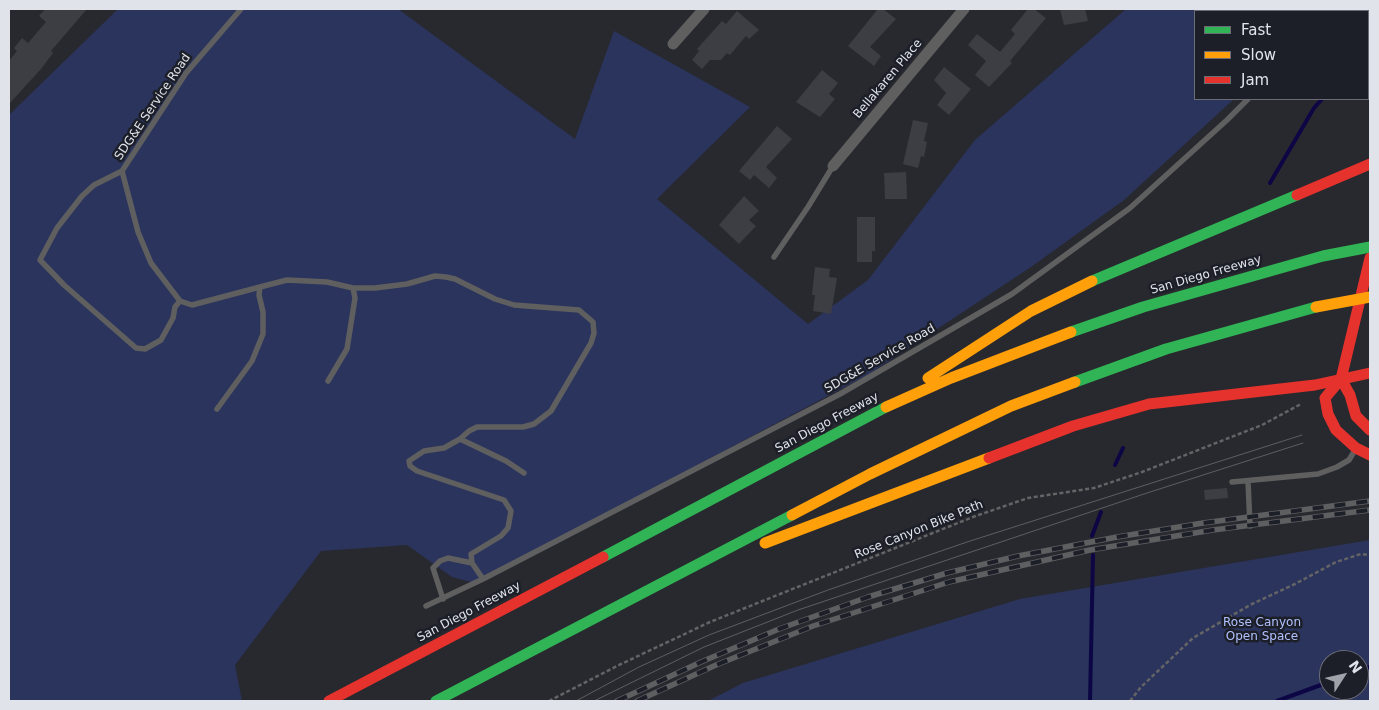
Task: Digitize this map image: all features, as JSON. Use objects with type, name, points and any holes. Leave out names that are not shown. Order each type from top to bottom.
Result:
[{"type":"main road","points":[[894,403],[937,371],[1030,311],[1107,274],[1370,164]]},
{"type":"main road","name":"San Diego Freeway","points":[[329,701],[894,403],[1016,352],[1143,307],[1323,256],[1370,247]]},
{"type":"main road","points":[[1370,258],[1341,379],[1325,398],[1328,414],[1336,430],[1356,448],[1370,454]]},
{"type":"main road","points":[[436,701],[870,474],[1011,406],[1166,349],[1316,307],[1370,297]]},
{"type":"main road","points":[[556,638],[770,540],[1073,426],[1149,404],[1315,385],[1370,373]]},
{"type":"main road","points":[[1341,379],[1356,416],[1360,423],[1370,430]]},
{"type":"street","points":[[673,44],[704,9]]},
{"type":"street","name":"Bellakaren Place","points":[[833,166],[964,9]]},
{"type":"lane","name":"SDG&E Service Road","points":[[122,171],[138,232],[151,263],[180,301],[175,307],[173,318],[161,340],[145,349],[136,348],[64,285],[40,260],[57,228],[82,196],[94,186],[122,171],[186,73],[241,9]]},
{"type":"lane","name":"SDG&E Service Road","points":[[426,606],[483,579],[840,394],[1012,294],[1130,208],[1228,120],[1247,100]]},
{"type":"lane","points":[[774,257],[833,166]]},
{"type":"lane","points":[[180,301],[192,305],[288,280],[327,282],[353,288],[375,288],[407,284],[435,276],[456,278],[495,299],[514,304],[579,310],[593,322],[594,332],[591,343],[551,411],[534,424],[523,427],[477,427],[468,431],[460,440],[444,448],[424,451],[409,461],[410,466],[417,471],[504,500],[511,511],[508,528],[501,536],[471,554],[472,563],[483,579]]},
{"type":"lane","points":[[217,409],[252,361],[263,334],[263,312],[259,295],[260,287]]},
{"type":"lane","points":[[328,381],[347,349],[355,298],[353,288]]},
{"type":"lane","points":[[460,440],[506,460],[524,472]]},
{"type":"lane","points":[[1232,482],[1318,474],[1349,460],[1356,448]]},
{"type":"lane","points":[[1248,481],[1250,526]]},
{"type":"lane","points":[[443,598],[432,568],[440,560],[448,558],[472,563]]},
{"type":"path","name":"Rose Canyon Bike Path","points":[[549,701],[618,665],[710,622],[776,595],[1001,506],[1028,498],[1094,488],[1142,472],[1262,425],[1288,412],[1304,400]]},
{"type":"path","points":[[1130,701],[1140,688],[1193,638],[1252,604],[1336,562],[1361,554],[1370,554]]},
{"type":"green space","points":[[118,9],[398,9],[575,139],[614,31],[750,107],[657,199],[808,324],[868,280],[975,140],[1126,9],[1317,9],[1194,10],[1194,100],[1233,100],[1124,200],[1031,267],[869,374],[475,583],[452,577],[407,545],[321,551],[235,665],[242,701],[9,701],[9,115]]},
{"type":"green space","name":"Rose Canyon Open Space","points":[[1370,540],[1370,701],[708,701],[743,683],[1020,599]]},
{"type":"building","points":[[45,9],[87,9],[51,51],[53,53],[41,69],[9,104],[9,61],[17,51],[14,48],[22,38],[28,43],[46,22],[39,16]]},
{"type":"building","points":[[878,9],[883,9],[896,19],[870,47],[881,56],[874,66],[848,46]]},
{"type":"building","points":[[1028,9],[1034,9],[1046,18],[1010,61],[1012,63],[989,87],[975,75],[986,61],[968,45],[977,34],[1000,52],[1015,34],[1011,30]]},
{"type":"building","points":[[1060,9],[1085,9],[1088,21],[1064,25]]},
{"type":"building","points":[[737,11],[759,30],[749,39],[746,36],[730,55],[727,53],[721,60],[710,60],[702,69],[692,60],[699,51],[697,49],[722,21],[726,24]]},
{"type":"building","points":[[944,67],[971,89],[949,115],[937,105],[946,93],[934,80]]},
{"type":"building","points":[[822,70],[838,83],[829,94],[835,99],[820,117],[796,102]]},
{"type":"building","points":[[913,120],[928,123],[924,141],[927,142],[924,157],[921,156],[918,168],[903,164]]},
{"type":"building","points":[[777,126],[792,139],[766,167],[777,178],[769,188],[754,175],[750,180],[739,171]]},
{"type":"building","points":[[906,172],[907,199],[885,199],[884,173]]},
{"type":"building","points":[[744,196],[759,211],[749,220],[756,226],[739,244],[719,225]]},
{"type":"building","points":[[857,217],[875,217],[875,251],[872,251],[872,262],[857,262]]},
{"type":"building","points":[[815,267],[830,269],[829,277],[837,278],[831,314],[813,311],[815,295],[812,295]]},
{"type":"building","points":[[1227,488],[1228,498],[1205,500],[1204,490]]},
{"type":"waterway","points":[[1270,183],[1314,108],[1321,100]]},
{"type":"waterway","points":[[1115,465],[1123,448]]},
{"type":"waterway","points":[[1092,536],[1101,512]]},
{"type":"waterway","points":[[1090,701],[1093,555]]},
{"type":"waterway","points":[[1277,701],[1319,686]]},
{"type":"tram line","points":[[576,701],[639,667],[709,635],[828,590],[967,542],[1302,435]]},
{"type":"tram line","points":[[594,701],[704,647],[798,610],[1147,493],[1303,443]]},
{"type":"railway","points":[[617,701],[701,662],[779,629],[868,597],[947,573],[1018,556],[1117,537],[1203,523],[1370,501]]},
{"type":"railway","points":[[637,701],[716,665],[813,626],[949,582],[1090,550],[1213,530],[1370,510]]},
{"type":"traffic: fast","points":[[1092,281],[1297,195]]},
{"type":"traffic: fast","points":[[1071,332],[1143,307],[1323,256],[1370,247]]},
{"type":"traffic: fast","points":[[1075,382],[1166,349],[1316,307]]},
{"type":"traffic: fast","points":[[603,557],[886,407]]},
{"type":"traffic: fast","points":[[436,701],[792,515]]},
{"type":"traffic: slow","points":[[928,378],[1031,311],[1092,281]]},
{"type":"traffic: slow","points":[[1316,307],[1370,297]]},
{"type":"traffic: slow","points":[[886,407],[951,378],[1071,332]]},
{"type":"traffic: slow","points":[[792,515],[870,474],[1011,406],[1075,382]]},
{"type":"traffic: slow","points":[[765,543],[989,458]]},
{"type":"traffic: jam","points":[[1297,195],[1370,164]]},
{"type":"traffic: jam","points":[[1370,258],[1341,379],[1325,398],[1328,414],[1336,430],[1356,448],[1370,455]]},
{"type":"traffic: jam","points":[[989,458],[1073,426],[1149,404],[1315,385],[1370,373]]},
{"type":"traffic: jam","points":[[1341,379],[1350,395],[1356,416],[1370,430]]},
{"type":"traffic: jam","points":[[329,701],[603,557]]}]
